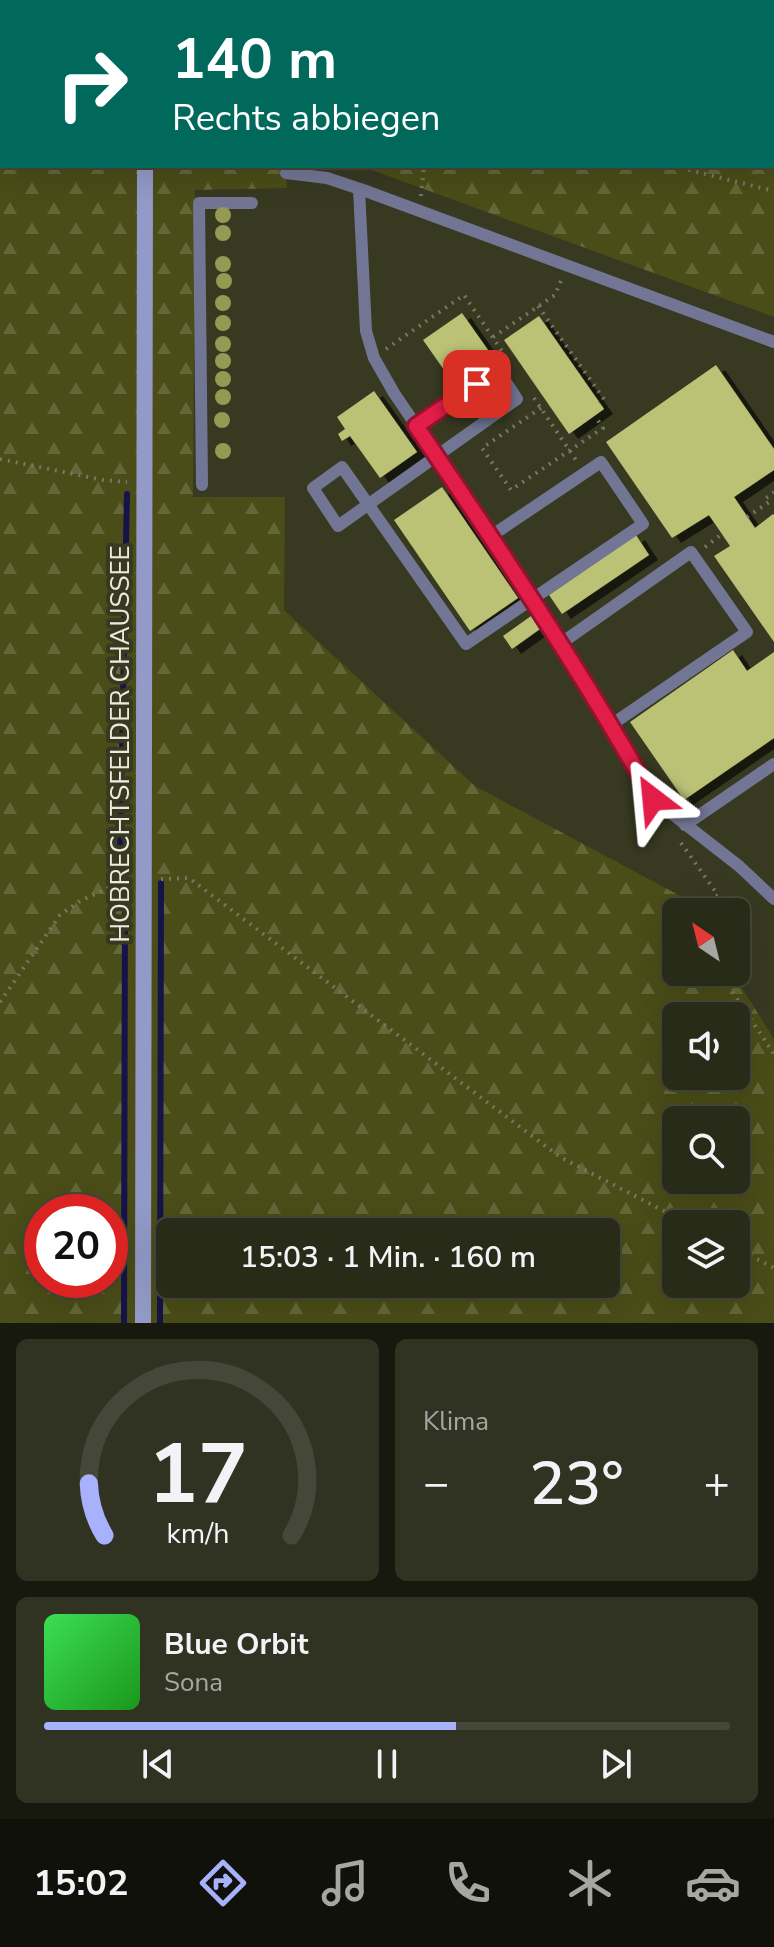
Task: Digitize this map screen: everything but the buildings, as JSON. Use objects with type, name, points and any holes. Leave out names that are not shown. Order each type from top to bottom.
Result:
[{"type":"main road","name":"HOBRECHTSFELDER CHAUSSEE","points":[[143,1323],[145,168]]},
{"type":"lane","points":[[286,173],[327,178],[359,189],[774,342]]},
{"type":"lane","points":[[359,189],[363,307],[374,358],[416,426],[533,598],[653,799],[739,866],[774,899]]},
{"type":"lane","points":[[202,485],[199,203],[252,203]]},
{"type":"lane","points":[[416,426],[498,370],[517,399],[368,504],[338,526],[313,488],[342,467],[368,504],[466,644],[643,524],[601,462],[491,536]]},
{"type":"lane","points":[[560,644],[691,552],[747,632],[611,725]]},
{"type":"lane","points":[[685,825],[774,764]]},
{"type":"path","points":[[417,210],[424,189],[424,168]]},
{"type":"path","points":[[681,168],[774,191]]},
{"type":"path","points":[[493,337],[555,295]]},
{"type":"path","points":[[538,306],[604,399],[599,403]]},
{"type":"path","points":[[541,408],[482,448],[511,490],[603,428],[595,416]]},
{"type":"path","points":[[0,459],[103,480],[145,483]]},
{"type":"path","points":[[747,517],[769,502],[766,498],[774,492]]},
{"type":"path","points":[[685,825],[674,832],[718,895],[713,898]]},
{"type":"path","points":[[0,1002],[60,915],[80,901],[121,882],[189,878],[560,1157],[662,1210]]},
{"type":"path","points":[[728,986],[774,1054]]},
{"type":"path","points":[[750,1255],[774,1268]]},
{"type":"green space","points":[[0,168],[286,168],[287,188],[195,190],[193,497],[285,497],[284,610],[475,786],[684,898],[662,898],[662,986],[741,986],[774,1039],[774,1323],[0,1323]]},
{"type":"green space","points":[[366,168],[774,168],[774,317]]},
{"type":"waterway","points":[[120,848],[127,494]]},
{"type":"waterway","points":[[160,1323],[161,883]]},
{"type":"waterway","points":[[124,1323],[125,899]]},
{"type":"route","points":[[477,384],[416,426],[533,598],[653,799]]}]
